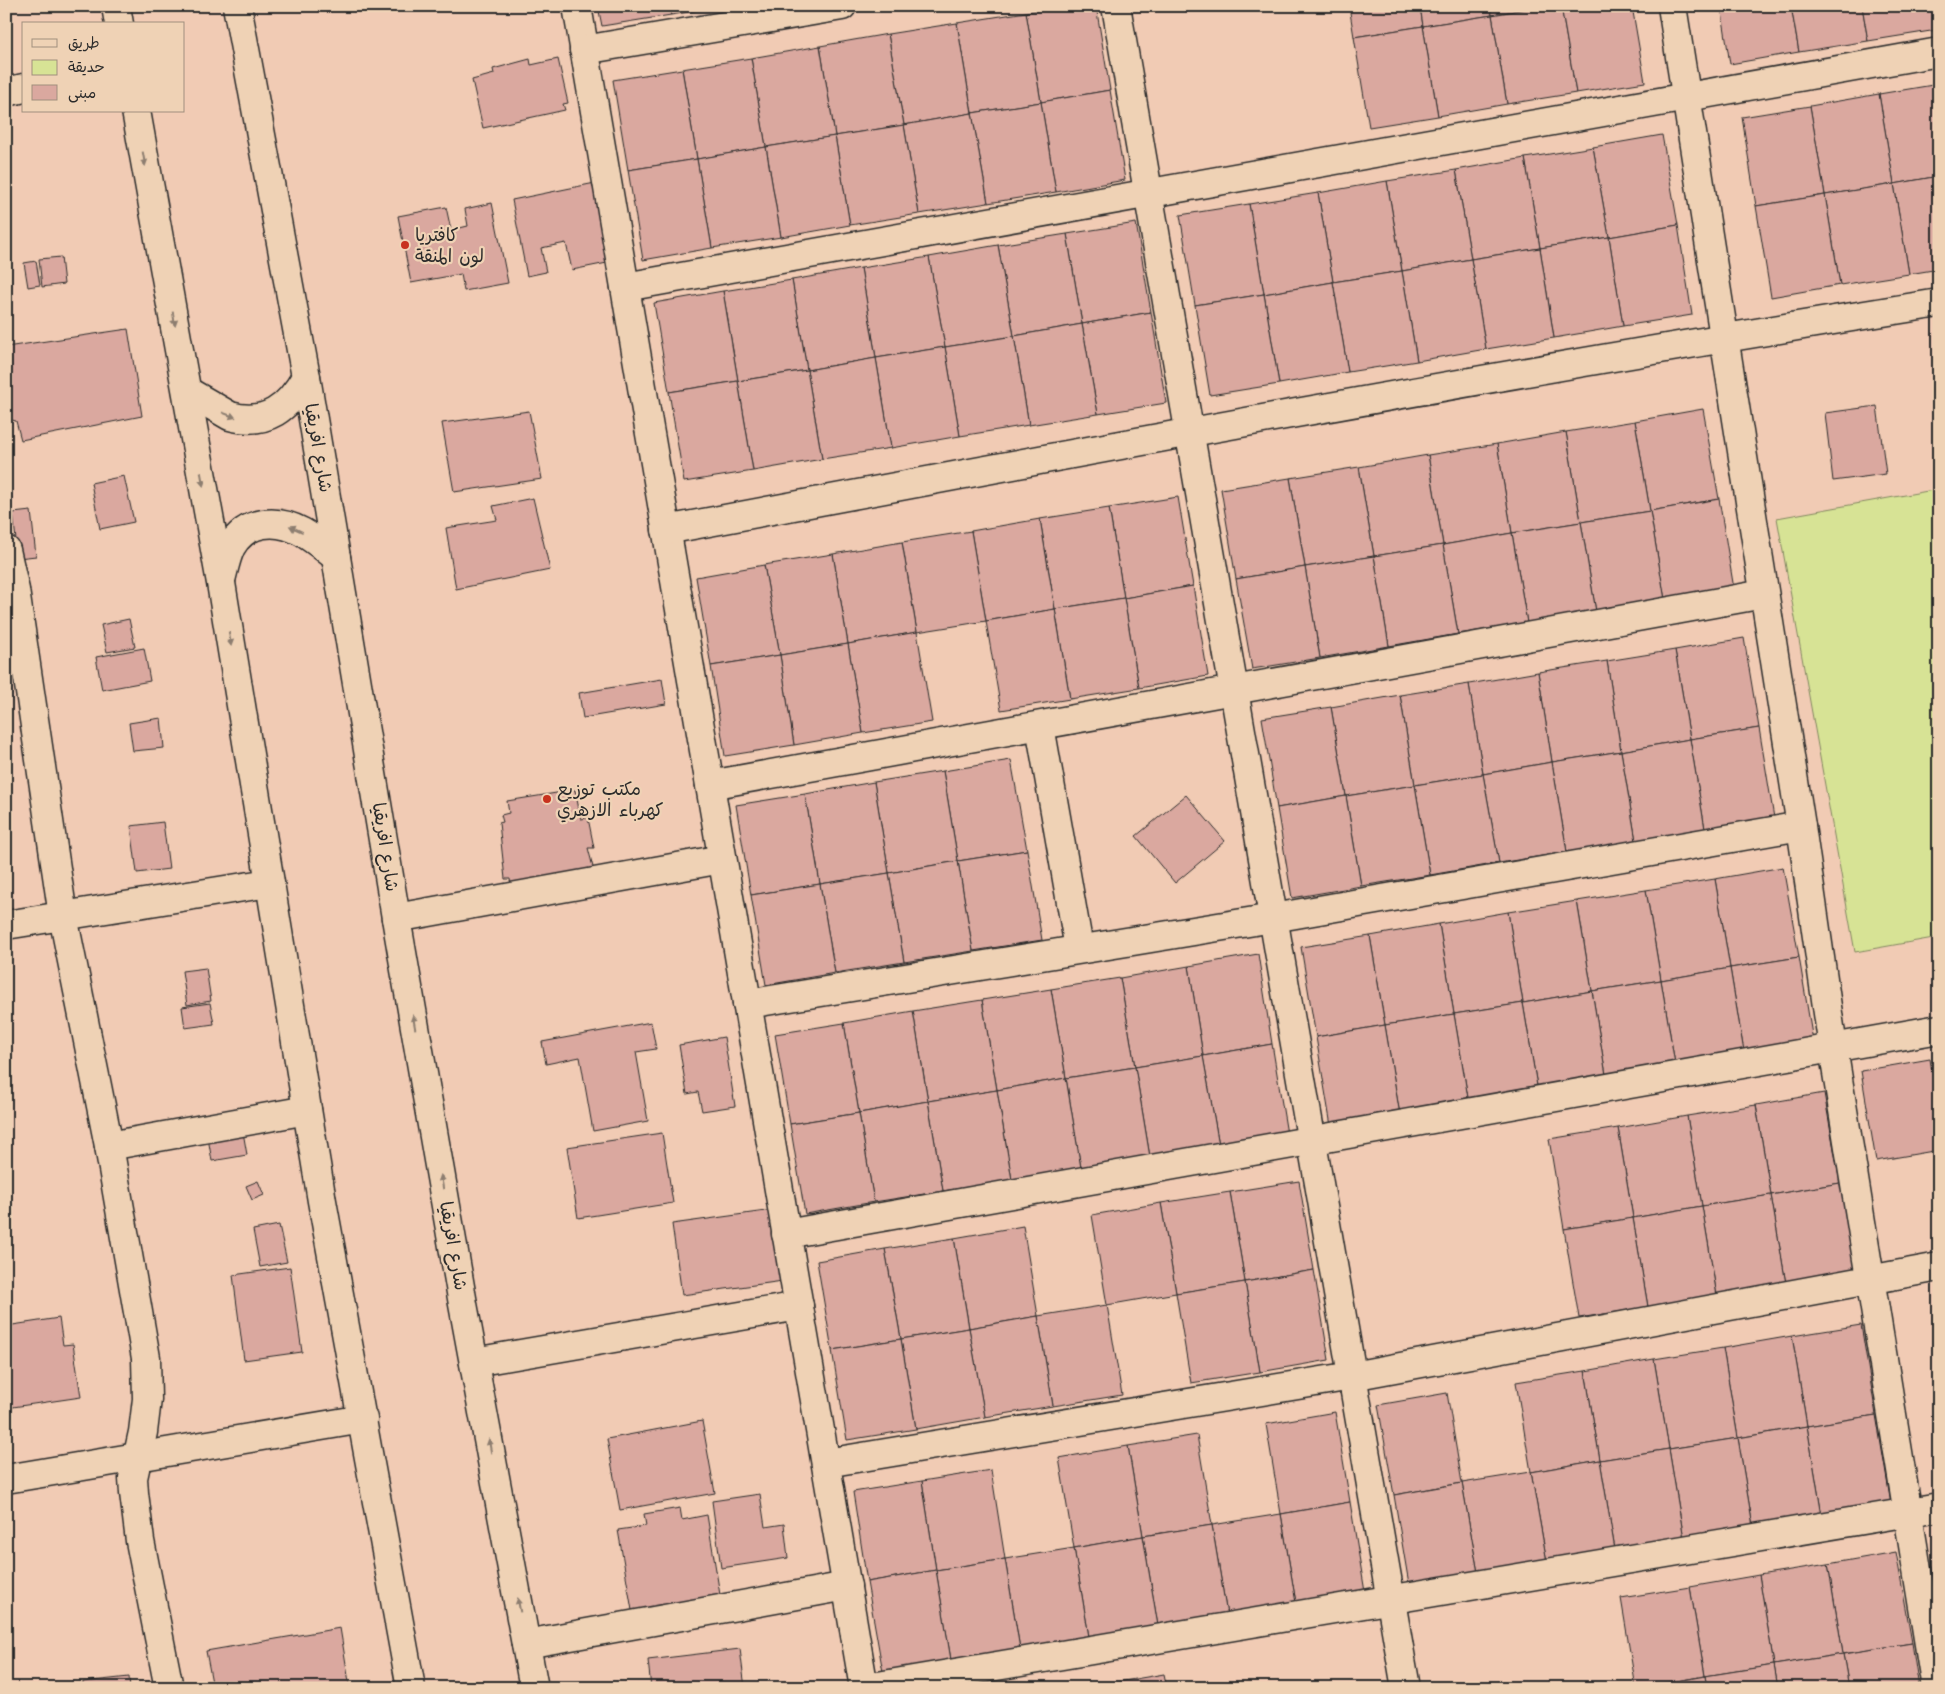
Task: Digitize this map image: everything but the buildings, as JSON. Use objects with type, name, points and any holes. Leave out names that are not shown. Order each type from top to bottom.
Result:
[{"type":"street","points":[[116,6],[120,22]]},
{"type":"street","name":"شارع افريقيا","points":[[237,6],[306,378],[396,918],[474,1362],[534,1688]]},
{"type":"street","points":[[577,6],[865,1688],[1939,1507]]},
{"type":"street","points":[[584,50],[842,6]]},
{"type":"street","points":[[1116,6],[1406,1688]]},
{"type":"street","points":[[1672,6],[1801,826],[1833,1048],[1872,1279],[1936,1688]]},
{"type":"street","points":[[625,287],[1939,52]]},
{"type":"street","points":[[6,92],[22,88]]},
{"type":"street","points":[[136,112],[221,583],[322,1201],[411,1688]]},
{"type":"street","points":[[666,530],[1190,432],[1724,338],[1939,303]]},
{"type":"street","points":[[187,391],[230,416],[258,418],[279,411],[286,406],[296,395],[306,378]]},
{"type":"street","points":[[221,583],[224,566],[232,546],[247,530],[256,525],[274,523],[286,525],[302,532],[336,557]]},
{"type":"street","points":[[6,550],[63,916],[109,1146],[146,1358],[147,1399],[143,1432],[133,1478],[136,1513],[169,1688]]},
{"type":"street","points":[[710,785],[1764,594]]},
{"type":"street","points":[[1040,726],[1079,948]]},
{"type":"street","points":[[747,1004],[1079,948],[1274,918],[1801,826]]},
{"type":"street","points":[[396,918],[722,859]]},
{"type":"street","points":[[6,925],[269,883]]},
{"type":"street","points":[[786,1234],[1939,1029]]},
{"type":"street","points":[[109,1146],[308,1110]]},
{"type":"street","points":[[826,1463],[1352,1376],[1939,1268]]},
{"type":"street","points":[[474,1362],[799,1306]]},
{"type":"street","points":[[6,1480],[363,1419]]},
{"type":"street","points":[[526,1644],[847,1586]]},
{"type":"green space","points":[[1939,489],[1939,937],[1855,952],[1777,518]]},
{"type":"place","name":"كافتريا لون المنقة","points":[[405,245]]},
{"type":"place","name":"مكتب توزيع كهرباء الازهري","points":[[547,799]]}]
